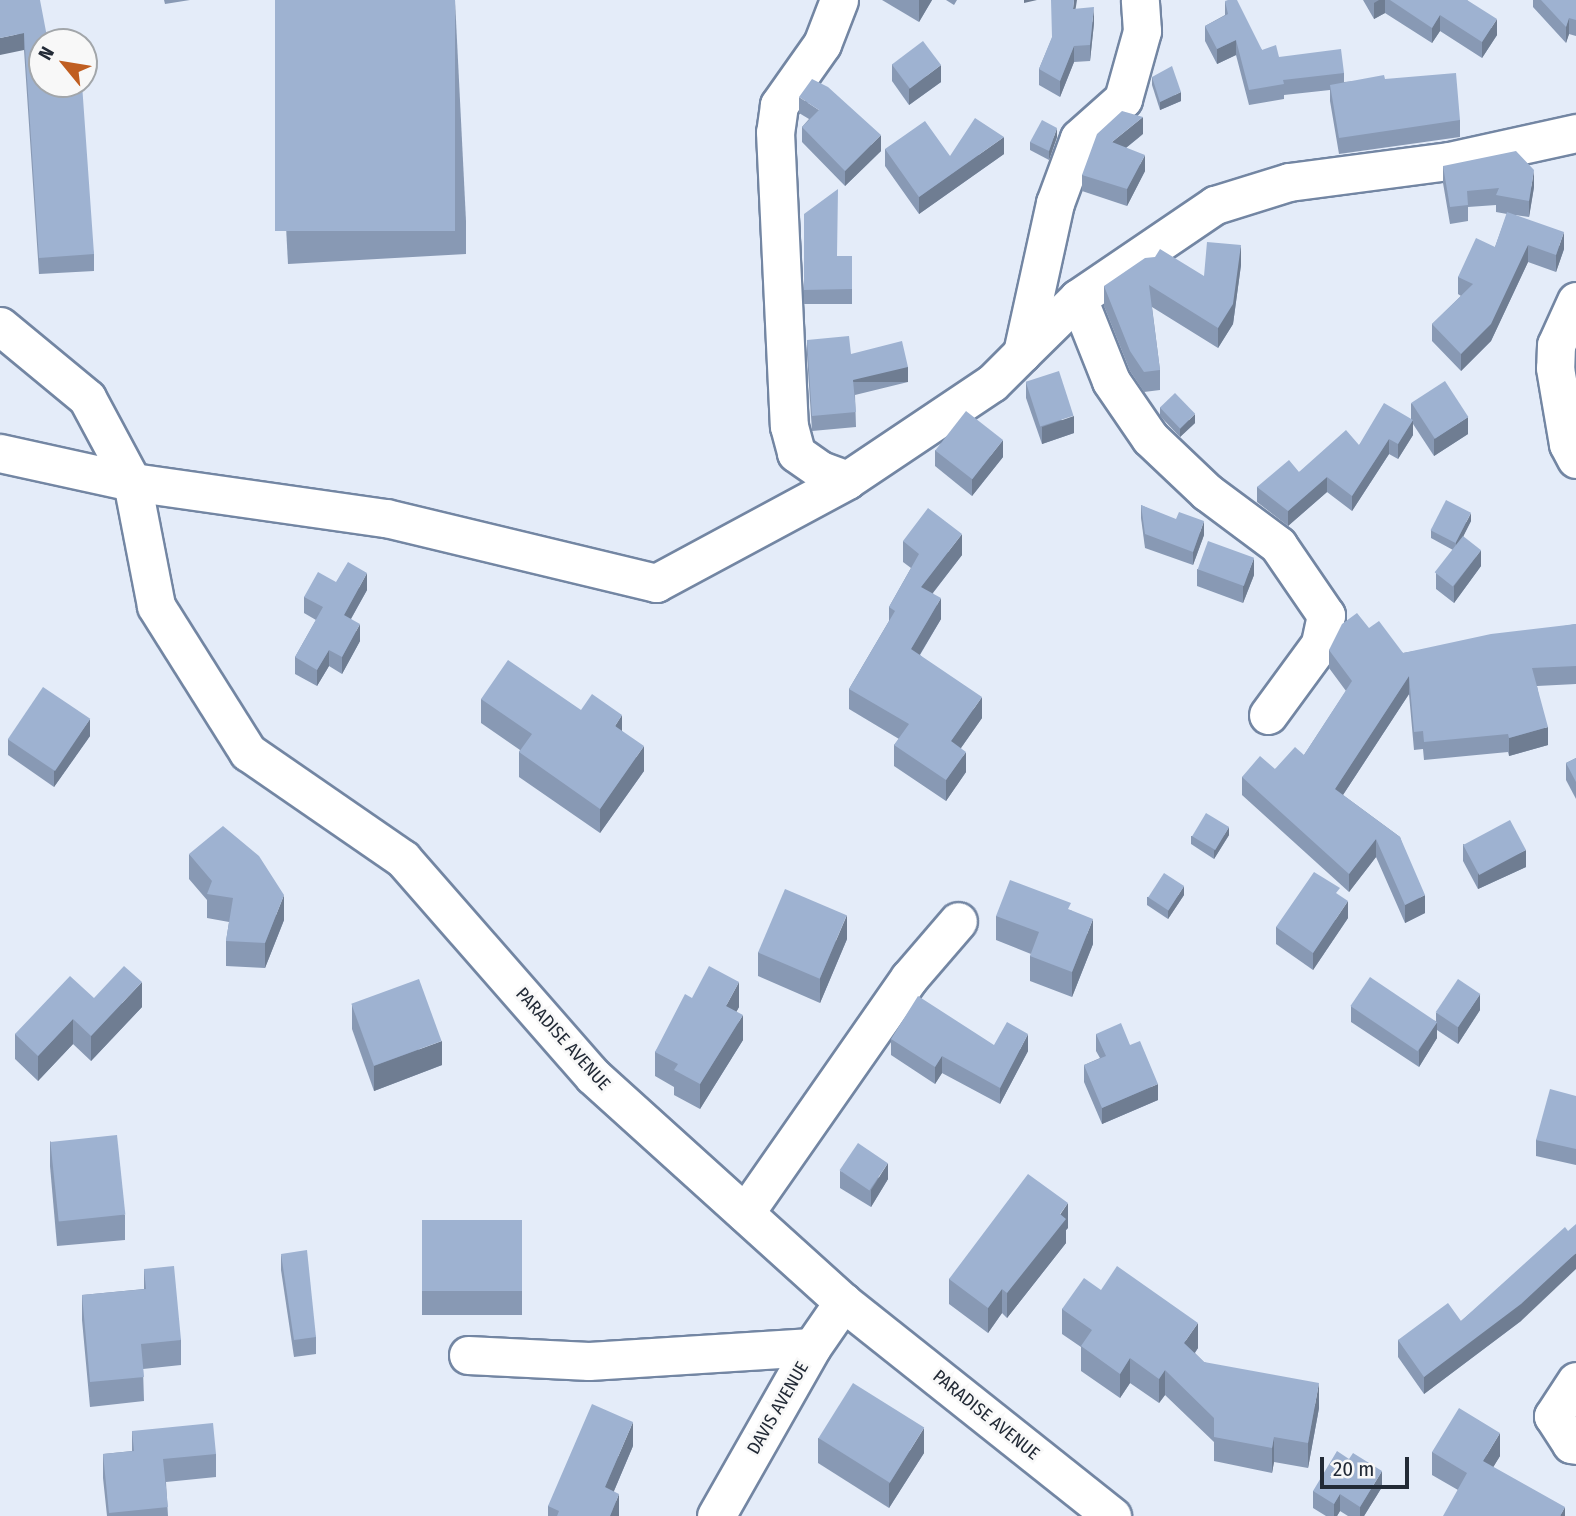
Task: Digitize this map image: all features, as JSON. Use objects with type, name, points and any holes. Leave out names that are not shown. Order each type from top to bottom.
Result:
[{"type":"street","points":[[839,0],[822,44],[779,105],[775,132],[789,426],[796,453],[820,470],[847,480]]},
{"type":"street","points":[[1022,353],[1055,203],[1079,138],[1123,99],[1142,31],[1140,0]]},
{"type":"street","points":[[0,453],[132,482],[386,518],[656,583],[847,480],[992,383],[1078,298],[1215,205],[1289,182],[1449,161],[1576,133]]},
{"type":"street","points":[[1078,298],[1111,381],[1150,439],[1207,492],[1278,545],[1326,615],[1320,643],[1268,715]]},
{"type":"street","points":[[1576,301],[1556,345],[1555,368],[1567,444],[1576,459]]},
{"type":"street","name":"PARADISE AVENUE","points":[[0,326],[87,398],[132,482],[156,606],[248,752],[403,859],[593,1076],[843,1302],[1112,1516]]},
{"type":"street","points":[[745,1213],[909,978],[958,921]]},
{"type":"street","name":"DAVIS AVENUE","points":[[716,1516],[812,1347],[843,1302]]},
{"type":"street","points":[[468,1355],[589,1361],[812,1347]]},
{"type":"street","points":[[1576,1381],[1553,1416],[1571,1444],[1576,1445]]},
{"type":"building","points":[[0,0],[40,0],[45,28],[28,28],[28,93],[24,33],[0,38]]},
{"type":"building","points":[[275,0],[455,0],[455,231],[275,231]]},
{"type":"building","points":[[1051,0],[1074,0],[1073,9],[1094,7],[1090,45],[1074,46],[1060,81],[1039,69],[1052,37]]},
{"type":"building","points":[[1237,0],[1262,50],[1276,45],[1279,57],[1341,49],[1344,73],[1283,80],[1284,84],[1249,90],[1236,40],[1217,49],[1205,26],[1228,14],[1225,1]]},
{"type":"building","points":[[1390,0],[1467,0],[1497,19],[1482,42],[1440,15],[1432,28]]},
{"type":"building","points":[[1541,0],[1576,0],[1576,20],[1569,18],[1566,27]]},
{"type":"building","points":[[923,41],[941,65],[910,88],[892,64]]},
{"type":"building","points":[[1172,66],[1181,92],[1160,102],[1152,77]]},
{"type":"building","points":[[1456,73],[1460,120],[1339,138],[1330,85],[1384,75],[1385,79]]},
{"type":"building","points":[[812,79],[828,87],[881,135],[845,171],[802,127],[819,110],[799,97]]},
{"type":"building","points":[[28,98],[83,98],[94,254],[39,258]]},
{"type":"building","points":[[1122,111],[1143,117],[1112,142],[1145,155],[1127,189],[1082,175],[1097,134]]},
{"type":"building","points":[[975,118],[1004,137],[919,197],[885,149],[925,121],[950,156]]},
{"type":"building","points":[[1042,120],[1057,128],[1049,151],[1030,142]]},
{"type":"building","points":[[1516,151],[1534,170],[1529,201],[1496,195],[1499,188],[1467,191],[1468,205],[1450,207],[1443,166]]},
{"type":"building","points":[[838,189],[837,256],[852,256],[852,289],[804,290],[804,214]]},
{"type":"building","points":[[1507,212],[1564,232],[1556,255],[1528,245],[1491,324],[1461,354],[1432,324],[1473,284],[1458,277],[1476,238],[1495,247]]},
{"type":"building","points":[[1207,242],[1241,245],[1233,304],[1218,328],[1149,285],[1160,370],[1144,372],[1130,351],[1104,286],[1145,258],[1155,257],[1160,249],[1204,276]]},
{"type":"building","points":[[849,336],[851,354],[902,341],[908,367],[853,380],[856,412],[812,416],[807,340]]},
{"type":"building","points":[[1059,371],[1074,416],[1040,427],[1026,382]]},
{"type":"building","points":[[1445,381],[1468,417],[1435,439],[1411,403]]},
{"type":"building","points":[[1175,393],[1195,414],[1180,428],[1160,408]]},
{"type":"building","points":[[1384,403],[1413,420],[1398,444],[1389,439],[1352,496],[1327,477],[1288,511],[1257,487],[1289,460],[1299,472],[1346,430],[1359,445]]},
{"type":"building","points":[[966,411],[1003,440],[972,479],[935,450]]},
{"type":"building","points":[[1446,500],[1471,513],[1456,543],[1431,530]]},
{"type":"building","points":[[1141,505],[1176,519],[1179,512],[1204,521],[1193,552],[1145,534]]},
{"type":"building","points":[[928,508],[962,534],[921,587],[941,598],[911,649],[982,697],[951,741],[966,752],[946,780],[894,745],[909,724],[849,689],[895,611],[889,607],[919,554],[903,541]]},
{"type":"building","points":[[1463,536],[1481,550],[1453,586],[1435,572]]},
{"type":"building","points":[[1208,541],[1254,558],[1244,586],[1198,569]]},
{"type":"building","points":[[348,562],[367,573],[344,615],[360,624],[342,657],[329,650],[317,670],[295,657],[323,607],[304,597],[318,572],[336,582]]},
{"type":"building","points":[[1357,613],[1369,628],[1379,621],[1403,653],[1491,634],[1576,624],[1576,666],[1532,668],[1548,727],[1509,738],[1508,734],[1424,742],[1423,731],[1414,732],[1409,676],[1335,789],[1400,837],[1425,895],[1405,905],[1376,839],[1349,874],[1242,777],[1260,756],[1275,769],[1295,747],[1304,755],[1352,681],[1329,650],[1342,624]]},
{"type":"building","points":[[508,660],[581,710],[592,694],[622,715],[615,726],[644,746],[600,809],[519,752],[532,734],[481,699]]},
{"type":"building","points":[[43,687],[90,719],[55,771],[8,739]]},
{"type":"building","points":[[1576,758],[1576,782],[1566,763]]},
{"type":"building","points":[[1206,813],[1229,827],[1215,850],[1192,836]]},
{"type":"building","points":[[1510,820],[1526,850],[1479,875],[1463,845]]},
{"type":"building","points":[[223,826],[259,856],[284,895],[265,943],[226,941],[233,898],[207,894],[212,881],[189,854]]},
{"type":"building","points":[[1314,872],[1340,888],[1336,893],[1348,901],[1313,953],[1276,927]]},
{"type":"building","points":[[1164,873],[1184,886],[1168,910],[1148,897]]},
{"type":"building","points":[[1010,880],[1071,903],[1068,909],[1093,919],[1072,972],[1030,956],[1039,932],[996,916]]},
{"type":"building","points":[[785,889],[847,915],[820,979],[758,953]]},
{"type":"building","points":[[124,966],[142,982],[91,1036],[73,1019],[38,1056],[15,1034],[70,976],[94,998]]},
{"type":"building","points":[[709,966],[739,982],[726,1006],[743,1015],[700,1084],[674,1070],[678,1064],[655,1052],[685,994],[692,998]]},
{"type":"building","points":[[1370,977],[1437,1022],[1418,1051],[1350,1006]]},
{"type":"building","points":[[419,979],[442,1041],[374,1066],[351,1004]]},
{"type":"building","points":[[1458,979],[1480,994],[1458,1027],[1436,1012]]},
{"type":"building","points":[[918,996],[994,1045],[1007,1022],[1028,1034],[1000,1088],[942,1056],[935,1067],[891,1039]]},
{"type":"building","points":[[1121,1023],[1130,1045],[1140,1041],[1158,1084],[1102,1108],[1084,1065],[1106,1056],[1096,1034]]},
{"type":"building","points":[[1550,1089],[1576,1096],[1576,1149],[1536,1140]]},
{"type":"building","points":[[117,1135],[125,1215],[59,1222],[50,1142]]},
{"type":"building","points":[[858,1143],[888,1163],[869,1190],[840,1170]]},
{"type":"building","points":[[1028,1174],[1068,1203],[1060,1214],[1066,1219],[1007,1293],[1002,1289],[988,1308],[949,1279]]},
{"type":"building","points":[[422,1220],[522,1220],[522,1291],[422,1291]]},
{"type":"building","points":[[1576,1224],[1576,1253],[1521,1304],[1424,1377],[1398,1340],[1448,1303],[1461,1321],[1565,1227],[1568,1231]]},
{"type":"building","points":[[307,1250],[316,1337],[294,1340],[281,1254]]},
{"type":"building","points":[[174,1266],[181,1340],[141,1344],[144,1377],[90,1382],[82,1295],[146,1289],[144,1269]]},
{"type":"building","points":[[1117,1266],[1198,1323],[1184,1343],[1204,1362],[1319,1383],[1308,1443],[1274,1437],[1272,1448],[1214,1437],[1214,1418],[1165,1370],[1159,1379],[1130,1358],[1120,1374],[1081,1346],[1092,1330],[1062,1309],[1084,1278],[1101,1290]]},
{"type":"building","points":[[853,1383],[924,1428],[890,1483],[819,1438]]},
{"type":"building","points":[[592,1404],[633,1422],[605,1487],[619,1494],[610,1516],[557,1516],[559,1511],[548,1506]]},
{"type":"building","points":[[1459,1408],[1500,1433],[1483,1461],[1565,1507],[1560,1516],[1443,1516],[1467,1473],[1432,1452]]},
{"type":"building","points":[[213,1423],[216,1454],[163,1459],[168,1507],[109,1513],[103,1454],[134,1451],[132,1431]]},
{"type":"building","points":[[1337,1451],[1349,1459],[1353,1453],[1382,1471],[1360,1507],[1340,1494],[1334,1504],[1313,1491]]}]
